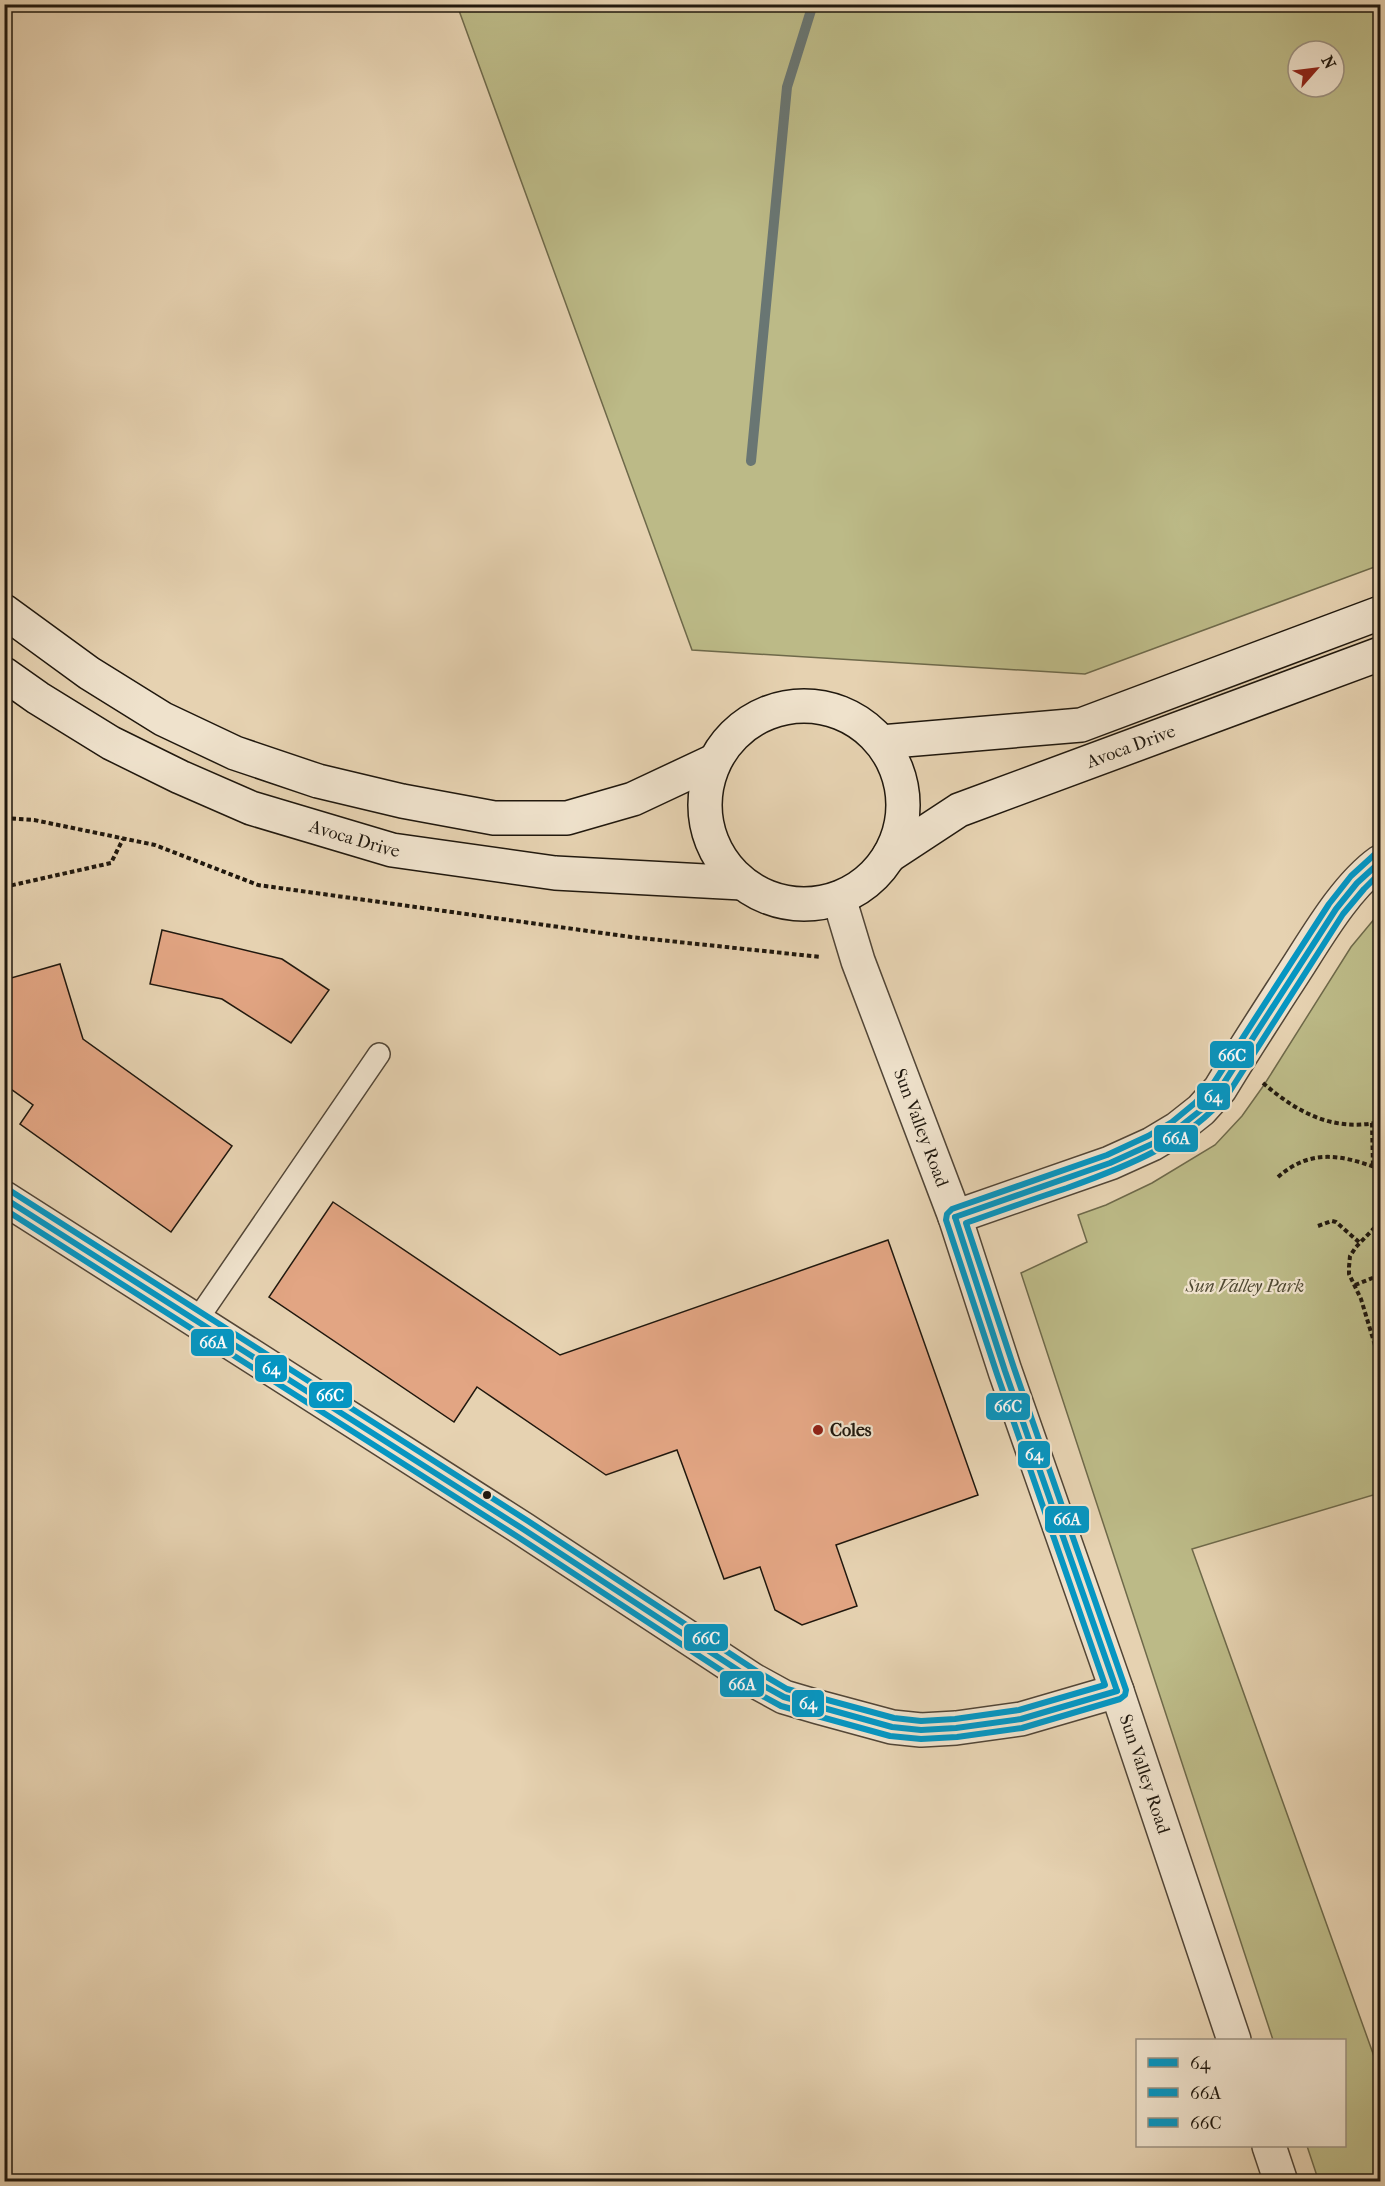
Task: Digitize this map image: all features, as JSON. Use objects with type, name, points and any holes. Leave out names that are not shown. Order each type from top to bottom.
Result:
[{"type":"main road","points":[[4,611],[89,673],[163,719],[236,753],[318,781],[402,801],[494,818],[567,818],[633,798],[714,761]]},
{"type":"main road","points":[[881,742],[1081,725],[1380,613]]},
{"type":"main road","name":"Avoca Drive","points":[[889,856],[959,810],[1380,654]]},
{"type":"main road","name":"Avoca Drive","points":[[4,674],[111,743],[180,777],[251,807],[392,850],[555,873],[742,883]]},
{"type":"main road","points":[[795,705],[830,708],[855,719],[881,742],[896,769],[903,801],[902,823],[889,856],[867,882],[839,898],[808,905],[772,900],[733,876],[717,854],[704,802],[714,761],[734,732],[760,715],[795,705]]},
{"type":"main road","points":[[955,1217],[1110,1163],[1152,1144],[1177,1129],[1201,1110],[1220,1089],[1314,941],[1341,903],[1380,862]]},
{"type":"main road","name":"Sun Valley Road","points":[[839,898],[858,961],[955,1217],[1005,1371],[1117,1691],[1234,2039]]},
{"type":"main road","points":[[4,1198],[503,1516],[753,1680],[784,1697],[891,1727],[921,1730],[956,1728],[1021,1719],[1117,1691]]},
{"type":"main road","points":[[1270,2147],[1281,2181]]},
{"type":"lane","points":[[196,1320],[379,1054]]},
{"type":"path","points":[[4,818],[33,820],[155,845],[258,885],[620,936],[858,961]]},
{"type":"path","points":[[4,887],[111,863],[123,839]]},
{"type":"path","points":[[1237,1061],[1269,1089],[1317,1119],[1353,1124],[1380,1122]]},
{"type":"path","points":[[1372,1123],[1373,1167]]},
{"type":"path","points":[[1278,1177],[1290,1166],[1317,1156],[1347,1158],[1380,1169]]},
{"type":"path","points":[[1318,1226],[1332,1221],[1336,1222],[1360,1243]]},
{"type":"path","points":[[1380,1222],[1350,1256],[1348,1267],[1380,1362]]},
{"type":"path","points":[[1355,1285],[1380,1275]]},
{"type":"path","points":[[1374,1387],[1380,1384]]},
{"type":"green space","points":[[457,5],[1380,5],[1380,565],[1085,674],[692,650]]},
{"type":"green space","name":"Sun Valley Park","points":[[1380,912],[1380,1493],[1192,1549],[1380,2073],[1380,2181],[1319,2182],[1307,2147],[1346,2147],[1346,2039],[1273,2039],[1021,1273],[1087,1242],[1078,1215],[1106,1205],[1152,1183],[1215,1145],[1242,1116],[1264,1085],[1351,947]]},
{"type":"building","points":[[162,930],[282,959],[329,990],[291,1043],[222,999],[150,984]]},
{"type":"building","points":[[60,964],[83,1039],[232,1146],[171,1232],[20,1124],[33,1105],[4,1084],[4,980]]},
{"type":"building","points":[[333,1202],[560,1355],[888,1240],[978,1495],[836,1545],[857,1606],[802,1625],[775,1610],[760,1567],[724,1579],[677,1450],[606,1475],[477,1387],[454,1422],[269,1297]]},
{"type":"waterway","points":[[751,461],[787,87],[813,4]]},
{"type":"transit line","name":"66C","points":[[9,1190],[787,1689],[894,1718],[921,1721],[955,1719],[1019,1710],[1105,1685],[997,1374],[946,1220],[947,1214],[952,1209],[1107,1155],[1172,1122],[1195,1103],[1213,1084],[1329,904],[1351,876],[1374,855]]},
{"type":"transit line","name":"64","points":[[955,1217],[1110,1163],[1152,1144],[1177,1129],[1201,1110],[1220,1089],[1336,909],[1357,883],[1380,862]]},
{"type":"transit line","name":"66A","points":[[4,1209],[518,1537],[748,1688],[781,1706],[890,1736],[921,1739],[957,1737],[1022,1728],[1120,1699],[1125,1695],[1126,1690],[966,1223],[1112,1171],[1154,1152],[1193,1127],[1228,1094],[1343,914],[1380,873]]},
{"type":"transit line","name":"64","points":[[4,1198],[523,1529],[753,1680],[784,1697],[892,1727],[921,1730],[956,1728],[1021,1719],[1117,1691]]},
{"type":"transit line","name":"64","points":[[955,1217],[1005,1371],[1117,1691]]},
{"type":"place","name":"Coles","points":[[818,1430]]}]
